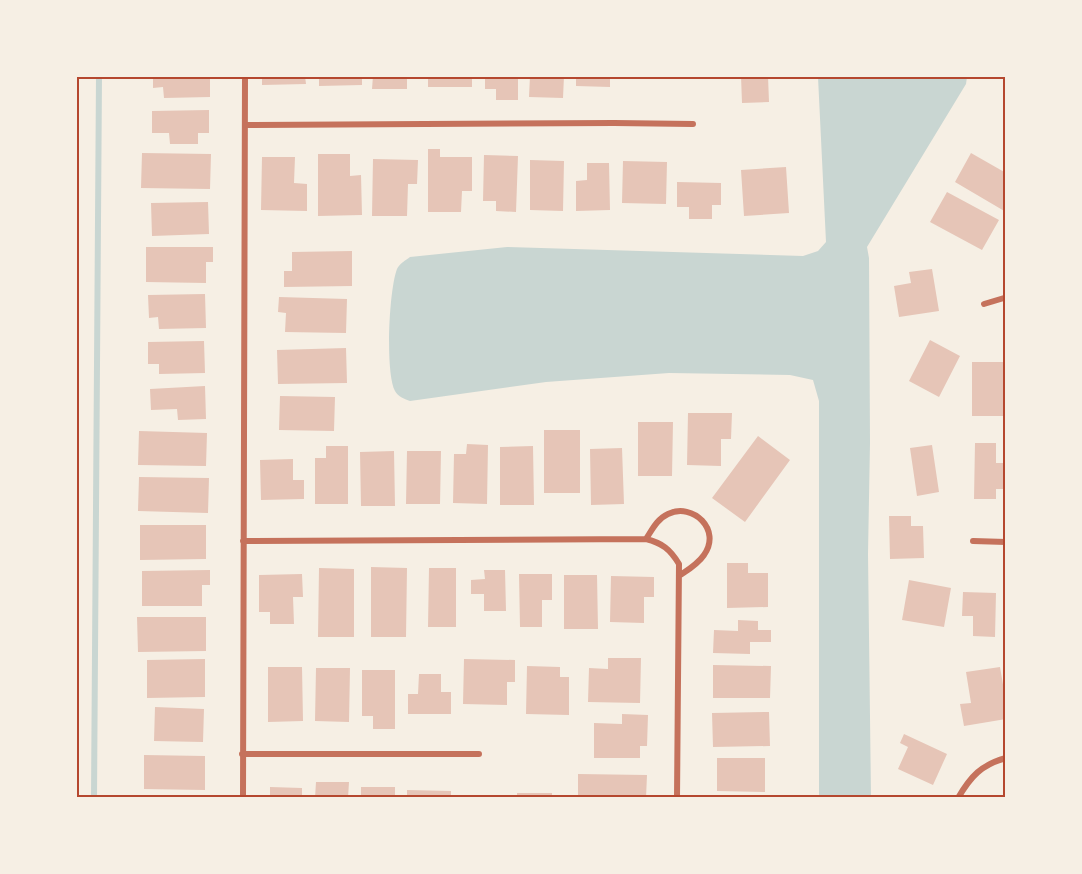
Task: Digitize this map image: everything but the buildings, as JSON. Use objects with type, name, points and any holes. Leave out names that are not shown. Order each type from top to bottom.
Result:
[{"type":"street","points":[[243,798],[245,76]]},
{"type":"street","points":[[244,125],[693,124]]},
{"type":"street","points":[[984,304],[1005,298]]},
{"type":"street","points":[[646,539],[660,519],[669,513],[693,514],[703,520],[709,529],[709,541],[705,553],[679,576]]},
{"type":"street","points":[[243,541],[646,539],[660,542],[672,553],[679,564],[677,798]]},
{"type":"street","points":[[973,541],[1005,542]]},
{"type":"street","points":[[242,754],[479,754]]},
{"type":"street","points":[[958,798],[970,777],[988,764],[1005,758]]},
{"type":"shaded area","points":[[818,77],[967,77],[966,84],[867,247],[869,258],[868,554],[871,797],[819,797],[819,401],[813,380],[790,375],[669,373],[546,382],[410,401],[395,391],[390,367],[389,331],[394,279],[398,267],[410,257],[507,247],[803,256],[818,251],[826,242]]},
{"type":"waterway","points":[[94,798],[99,76]]}]
